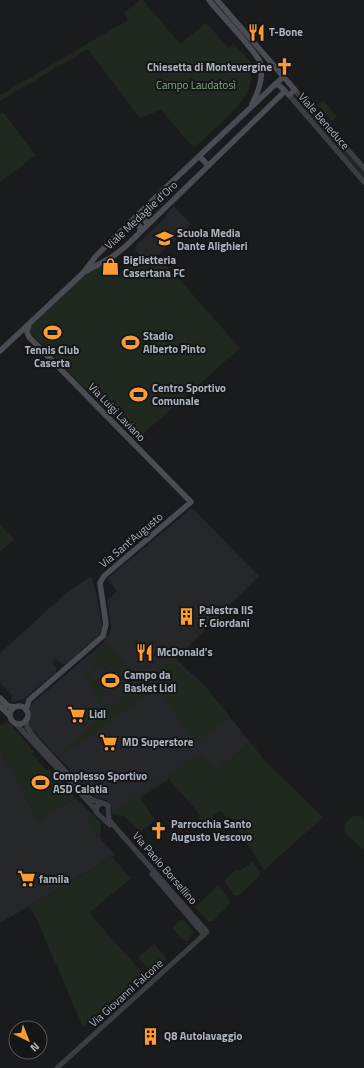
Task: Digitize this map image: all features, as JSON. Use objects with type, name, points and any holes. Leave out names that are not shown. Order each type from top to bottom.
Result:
[{"type":"main road","points":[[209,0],[258,58],[261,77],[258,90],[248,109]]},
{"type":"main road","points":[[217,0],[295,90]]},
{"type":"main road","points":[[283,77],[287,93]]},
{"type":"main road","name":"Viale Medaglie d'Oro","points":[[0,351],[83,273],[96,256],[142,211],[283,77]]},
{"type":"main road","points":[[275,84],[280,86],[287,93]]},
{"type":"main road","name":"Viale Medaglie d'Oro","points":[[83,273],[112,257],[208,165],[287,93],[295,90]]},
{"type":"main road","points":[[199,156],[208,165]]},
{"type":"main road","points":[[142,211],[142,217],[146,222],[150,222]]},
{"type":"main road","points":[[131,222],[138,224],[140,231]]},
{"type":"main road","points":[[106,246],[106,253],[112,257]]},
{"type":"main road","points":[[29,324],[27,332],[29,337]]},
{"type":"main road","points":[[16,336],[22,335],[29,337]]},
{"type":"main road","name":"Via Luigi Laviano","points":[[29,337],[191,502]]},
{"type":"main road","name":"Via Sant'Augusto","points":[[26,710],[29,700],[103,636],[106,624],[100,583],[104,576],[191,502]]},
{"type":"main road","points":[[0,698],[8,706],[22,707],[26,710],[26,719],[23,723],[16,723],[0,706]]},
{"type":"main road","points":[[10,716],[11,711],[15,707]]},
{"type":"street","name":"Viale Beneduce","points":[[295,90],[364,168]]},
{"type":"street","name":"Viale Beneduce","points":[[287,93],[364,182]]},
{"type":"street","points":[[26,719],[27,728],[40,745],[92,800],[108,806],[107,817]]},
{"type":"street","points":[[16,723],[96,810],[99,816]]},
{"type":"street","points":[[96,810],[98,804],[103,803]]},
{"type":"street","points":[[99,816],[107,817]]},
{"type":"street","points":[[99,816],[107,817]]},
{"type":"street","name":"Via Paolo Borsellino","points":[[107,817],[206,933]]},
{"type":"street","name":"Via Giovanni Falcone","points":[[58,1068],[206,933]]},
{"type":"shaded area","points":[[174,206],[191,224],[157,256],[169,269],[159,278],[135,250],[137,248],[135,246],[167,216],[165,215]]},
{"type":"shaded area","points":[[192,508],[259,576],[176,659],[205,686],[250,742],[217,771],[167,777],[111,814],[112,810],[107,800],[95,797],[29,726],[30,705],[103,643],[110,633],[111,627],[107,601],[117,591],[107,579]]},
{"type":"shaded area","points":[[91,576],[95,588],[101,620],[102,628],[100,634],[66,664],[62,664],[56,659],[52,663],[56,668],[56,672],[22,700],[13,702],[10,699],[13,696],[0,683],[0,653],[64,595]]},
{"type":"shaded area","points":[[0,749],[38,820],[76,798],[101,823],[100,838],[115,855],[0,923]]},
{"type":"green space","name":"Campo Laudatosì","points":[[140,0],[143,0],[180,44],[206,23],[229,48],[233,43],[251,62],[251,83],[245,96],[232,112],[194,148],[161,110],[140,118],[88,49],[0,101],[0,95],[128,20],[124,13]]},
{"type":"green space","points":[[295,92],[364,171],[364,179],[292,96]]},
{"type":"green space","points":[[323,100],[337,117],[332,121],[317,105]]},
{"type":"green space","points":[[3,112],[36,155],[0,182],[0,114]]},
{"type":"green space","name":"Centro Sportivo Comunale","points":[[139,256],[159,278],[170,269],[240,348],[136,440],[30,332],[31,326],[83,273],[101,262],[115,265],[114,272],[118,277]]},
{"type":"green space","points":[[0,525],[14,539],[1,551],[0,550]]},
{"type":"green space","points":[[107,643],[145,683],[170,658],[183,670],[62,756],[60,753],[132,689],[96,651]]},
{"type":"green space","points":[[97,654],[127,687],[127,690],[122,694],[119,690],[123,686],[108,669],[106,671],[101,665],[95,670],[91,666],[96,661],[95,659],[89,665],[87,663]]},
{"type":"green space","points":[[87,669],[107,694],[100,700],[107,707],[101,712],[100,710],[103,707],[93,695],[97,692],[81,674]]},
{"type":"green space","name":"Campo da Basket Lidl","points":[[108,671],[122,685],[114,692],[101,677]]},
{"type":"green space","points":[[182,671],[208,691],[229,719],[195,743],[157,689]]},
{"type":"green space","name":"Complesso Sportivo ASD Calatia","points":[[7,721],[34,752],[32,753],[46,770],[49,769],[76,798],[38,820],[0,749],[0,726]]},
{"type":"green space","points":[[250,742],[265,761],[323,817],[264,870],[230,816],[226,818],[220,811],[212,816],[213,819],[210,821],[209,826],[193,824],[201,816],[169,779],[140,798],[155,820],[140,832],[125,816],[111,814],[200,753],[217,771]]},
{"type":"green space","points":[[92,814],[101,823],[100,838],[98,838],[86,819]]},
{"type":"green space","points":[[353,816],[360,816],[364,821],[364,850],[344,832],[345,823]]},
{"type":"green space","points":[[112,857],[131,878],[89,913],[147,978],[117,1005],[106,1006],[83,1027],[37,920],[29,906]]},
{"type":"green space","points":[[253,862],[261,874],[239,895],[234,895],[224,881],[237,869],[239,871]]},
{"type":"green space","points":[[218,886],[229,898],[230,904],[213,921],[208,921],[195,907]]},
{"type":"green space","points":[[182,919],[194,932],[187,941],[183,940],[172,928]]},
{"type":"green space","points":[[154,944],[167,959],[152,973],[138,957]]},
{"type":"place","name":"T-Bone","points":[[256,32]]},
{"type":"place","name":"Chiesetta di Montevergine","points":[[285,67]]},
{"type":"place","name":"Scuola Media Dante Alighieri","points":[[164,239]]},
{"type":"place","name":"Biglietteria Casertana FC","points":[[110,266]]},
{"type":"place","name":"Tennis Club Caserta","points":[[52,332]]},
{"type":"place","name":"Stadio Alberto Pinto","points":[[130,342]]},
{"type":"place","name":"Centro Sportivo Comunale","points":[[139,394]]},
{"type":"place","name":"Palestra IIS F. Giordani","points":[[186,616]]},
{"type":"place","name":"McDonald's","points":[[144,652]]},
{"type":"place","name":"Campo da Basket Lidl","points":[[111,681]]},
{"type":"place","name":"Lidl","points":[[76,714]]},
{"type":"place","name":"MD Superstore","points":[[109,742]]},
{"type":"place","name":"Complesso Sportivo ASD Calatia","points":[[40,782]]},
{"type":"place","name":"Parrocchia Santo Augusto Vescovo","points":[[158,830]]},
{"type":"place","name":"famila","points":[[26,879]]},
{"type":"place","name":"Q8 Autolavaggio","points":[[151,1036]]}]
